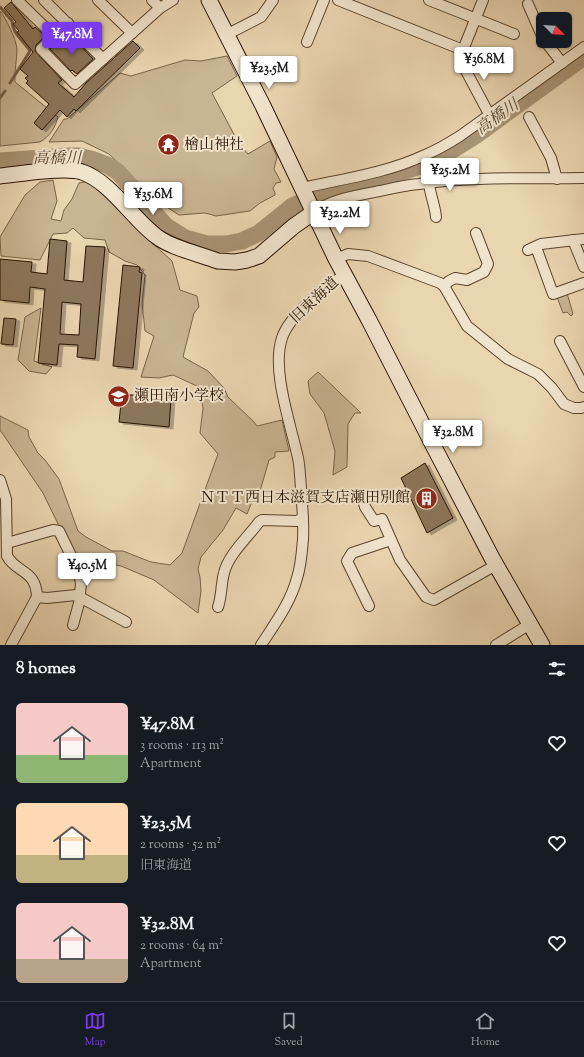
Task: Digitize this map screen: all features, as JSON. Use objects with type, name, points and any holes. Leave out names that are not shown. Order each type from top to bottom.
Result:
[{"type":"street","points":[[17,0],[54,36]]},
{"type":"street","points":[[44,0],[103,59]]},
{"type":"street","points":[[98,0],[132,33]]},
{"type":"street","points":[[152,0],[160,8]]},
{"type":"street","points":[[68,23],[41,50],[76,84],[160,8],[173,0]]},
{"type":"street","name":"旧東海道","points":[[209,0],[345,275],[332,282],[297,314],[285,331],[280,346],[280,376],[298,459],[303,518],[301,559],[297,580],[282,613],[261,645]]},
{"type":"street","points":[[226,34],[262,17],[273,0]]},
{"type":"street","points":[[306,42],[324,0]]},
{"type":"street","points":[[338,0],[463,50]]},
{"type":"street","points":[[429,0],[514,34]]},
{"type":"street","points":[[483,0],[460,55],[465,69],[489,114]]},
{"type":"street","points":[[528,4],[536,22]]},
{"type":"street","points":[[303,190],[376,172],[424,156],[440,148],[460,136],[584,47]]},
{"type":"street","points":[[550,48],[562,63]]},
{"type":"street","points":[[529,117],[550,158],[557,179]]},
{"type":"street","points":[[0,176],[69,170],[82,172],[100,181],[157,237],[169,244],[218,261],[227,262],[247,260],[259,256],[313,210],[335,201],[369,193],[429,183],[465,180],[584,178]]},
{"type":"street","points":[[429,183],[436,217]]},
{"type":"street","points":[[444,286],[455,278],[467,280],[484,272],[488,264],[476,233]]},
{"type":"street","points":[[584,239],[541,244],[532,248],[553,294],[584,283]]},
{"type":"street","points":[[573,240],[584,267]]},
{"type":"street","points":[[336,259],[348,254],[368,256],[440,283],[444,286],[467,326],[508,359],[538,374],[552,388],[564,404],[574,408],[584,407]]},
{"type":"street","points":[[345,275],[496,565],[542,645]]},
{"type":"street","points":[[560,341],[584,388]]},
{"type":"street","points":[[0,480],[6,498],[7,543],[10,562],[25,571],[34,581],[37,589],[37,597],[11,645]]},
{"type":"street","points":[[363,500],[365,507],[374,521],[382,519],[400,560],[426,597],[434,600],[496,565]]},
{"type":"street","points":[[218,607],[221,597],[224,572],[232,556],[259,522],[262,520],[297,521],[303,518]]},
{"type":"street","points":[[7,543],[54,530],[59,531],[79,572],[81,584],[74,625]]},
{"type":"street","points":[[369,606],[348,561],[352,553],[391,540]]},
{"type":"street","points":[[37,597],[47,598],[76,595],[80,596],[126,622]]},
{"type":"street","points":[[496,645],[530,624]]},
{"type":"shaded area","points":[[0,11],[11,30],[17,46],[15,82],[58,117],[52,131],[40,142],[0,146]]},
{"type":"shaded area","points":[[227,56],[237,76],[212,93],[238,142],[248,154],[270,141],[277,157],[274,169],[281,182],[276,183],[273,188],[275,195],[260,203],[250,211],[216,216],[205,213],[179,215],[159,202],[109,154],[82,141],[49,142],[64,119],[67,119],[120,73],[131,76],[185,60],[201,61]]},
{"type":"shaded area","points":[[53,180],[57,201],[51,219],[61,221],[64,210],[72,199],[79,183],[90,181],[101,187],[141,233],[172,261],[180,290],[197,296],[199,307],[194,313],[183,357],[208,371],[224,388],[228,397],[257,426],[282,420],[289,451],[275,452],[275,457],[269,460],[258,498],[253,499],[247,514],[236,508],[223,530],[201,557],[198,569],[201,591],[198,613],[154,580],[121,566],[74,557],[43,493],[0,430],[0,416],[28,430],[29,437],[38,453],[59,479],[78,531],[86,537],[112,551],[123,551],[151,562],[170,565],[182,553],[218,454],[200,433],[203,408],[199,387],[173,375],[159,378],[141,377],[154,336],[145,331],[142,303],[145,275],[137,265],[125,261],[109,252],[105,240],[84,238],[73,228],[67,233],[53,234],[40,260],[1,256],[0,237],[25,195],[40,182]]},
{"type":"shaded area","points":[[567,293],[573,314],[571,316],[567,312],[563,313],[557,297]]},
{"type":"shaded area","points":[[41,308],[34,361],[52,367],[46,374],[29,371],[18,360],[25,317]]},
{"type":"shaded area","points":[[318,372],[361,413],[355,413],[348,424],[347,467],[333,475],[335,451],[324,413],[310,394],[308,381]]},
{"type":"building","points":[[11,2],[33,29],[35,27],[45,36],[36,45],[35,51],[62,80],[58,83],[74,97],[86,83],[133,41],[140,48],[76,111],[74,109],[67,117],[60,110],[42,130],[34,123],[49,104],[26,83],[28,81],[25,78],[28,76],[20,69],[33,52],[17,32],[19,31],[13,24],[16,22],[4,8]]},
{"type":"building","points":[[73,38],[93,59],[77,74],[72,70],[71,71],[50,49],[58,41],[64,47]]},
{"type":"building","points":[[50,239],[67,241],[64,280],[83,282],[86,246],[105,247],[95,359],[77,357],[78,345],[59,344],[57,365],[38,363],[45,289],[30,287],[29,303],[0,300],[0,259],[32,262],[31,272],[47,274]],"holes":[[[62,302],[81,304],[79,335],[60,334]]]},
{"type":"building","points":[[123,265],[140,267],[139,272],[142,273],[133,368],[113,366]]},
{"type":"building","points":[[4,318],[16,319],[13,345],[1,344]]},
{"type":"building","points":[[122,394],[171,399],[169,427],[119,422]]},
{"type":"building","name":"ＮＴＴ西日本滋賀支店瀬田別館","points":[[425,463],[453,518],[427,533],[401,478]]},
{"type":"waterway","points":[[0,7],[12,21],[16,33],[30,51],[10,83]]},
{"type":"waterway","name":"高橋川","points":[[0,161],[68,156],[79,156],[94,160],[107,165],[118,172],[166,226],[185,238],[207,244],[226,244],[242,241],[259,233],[291,207],[320,193],[389,176],[421,166],[443,156],[475,136],[584,57]]},
{"type":"waterway","points":[[0,98],[5,91]]},
{"type":"place","name":"檜山神社","points":[[169,145]]},
{"type":"place","name":"瀬田南小学校","points":[[118,396]]},
{"type":"place","name":"ＮＴＴ西日本滋賀支店瀬田別館","points":[[426,498]]}]
